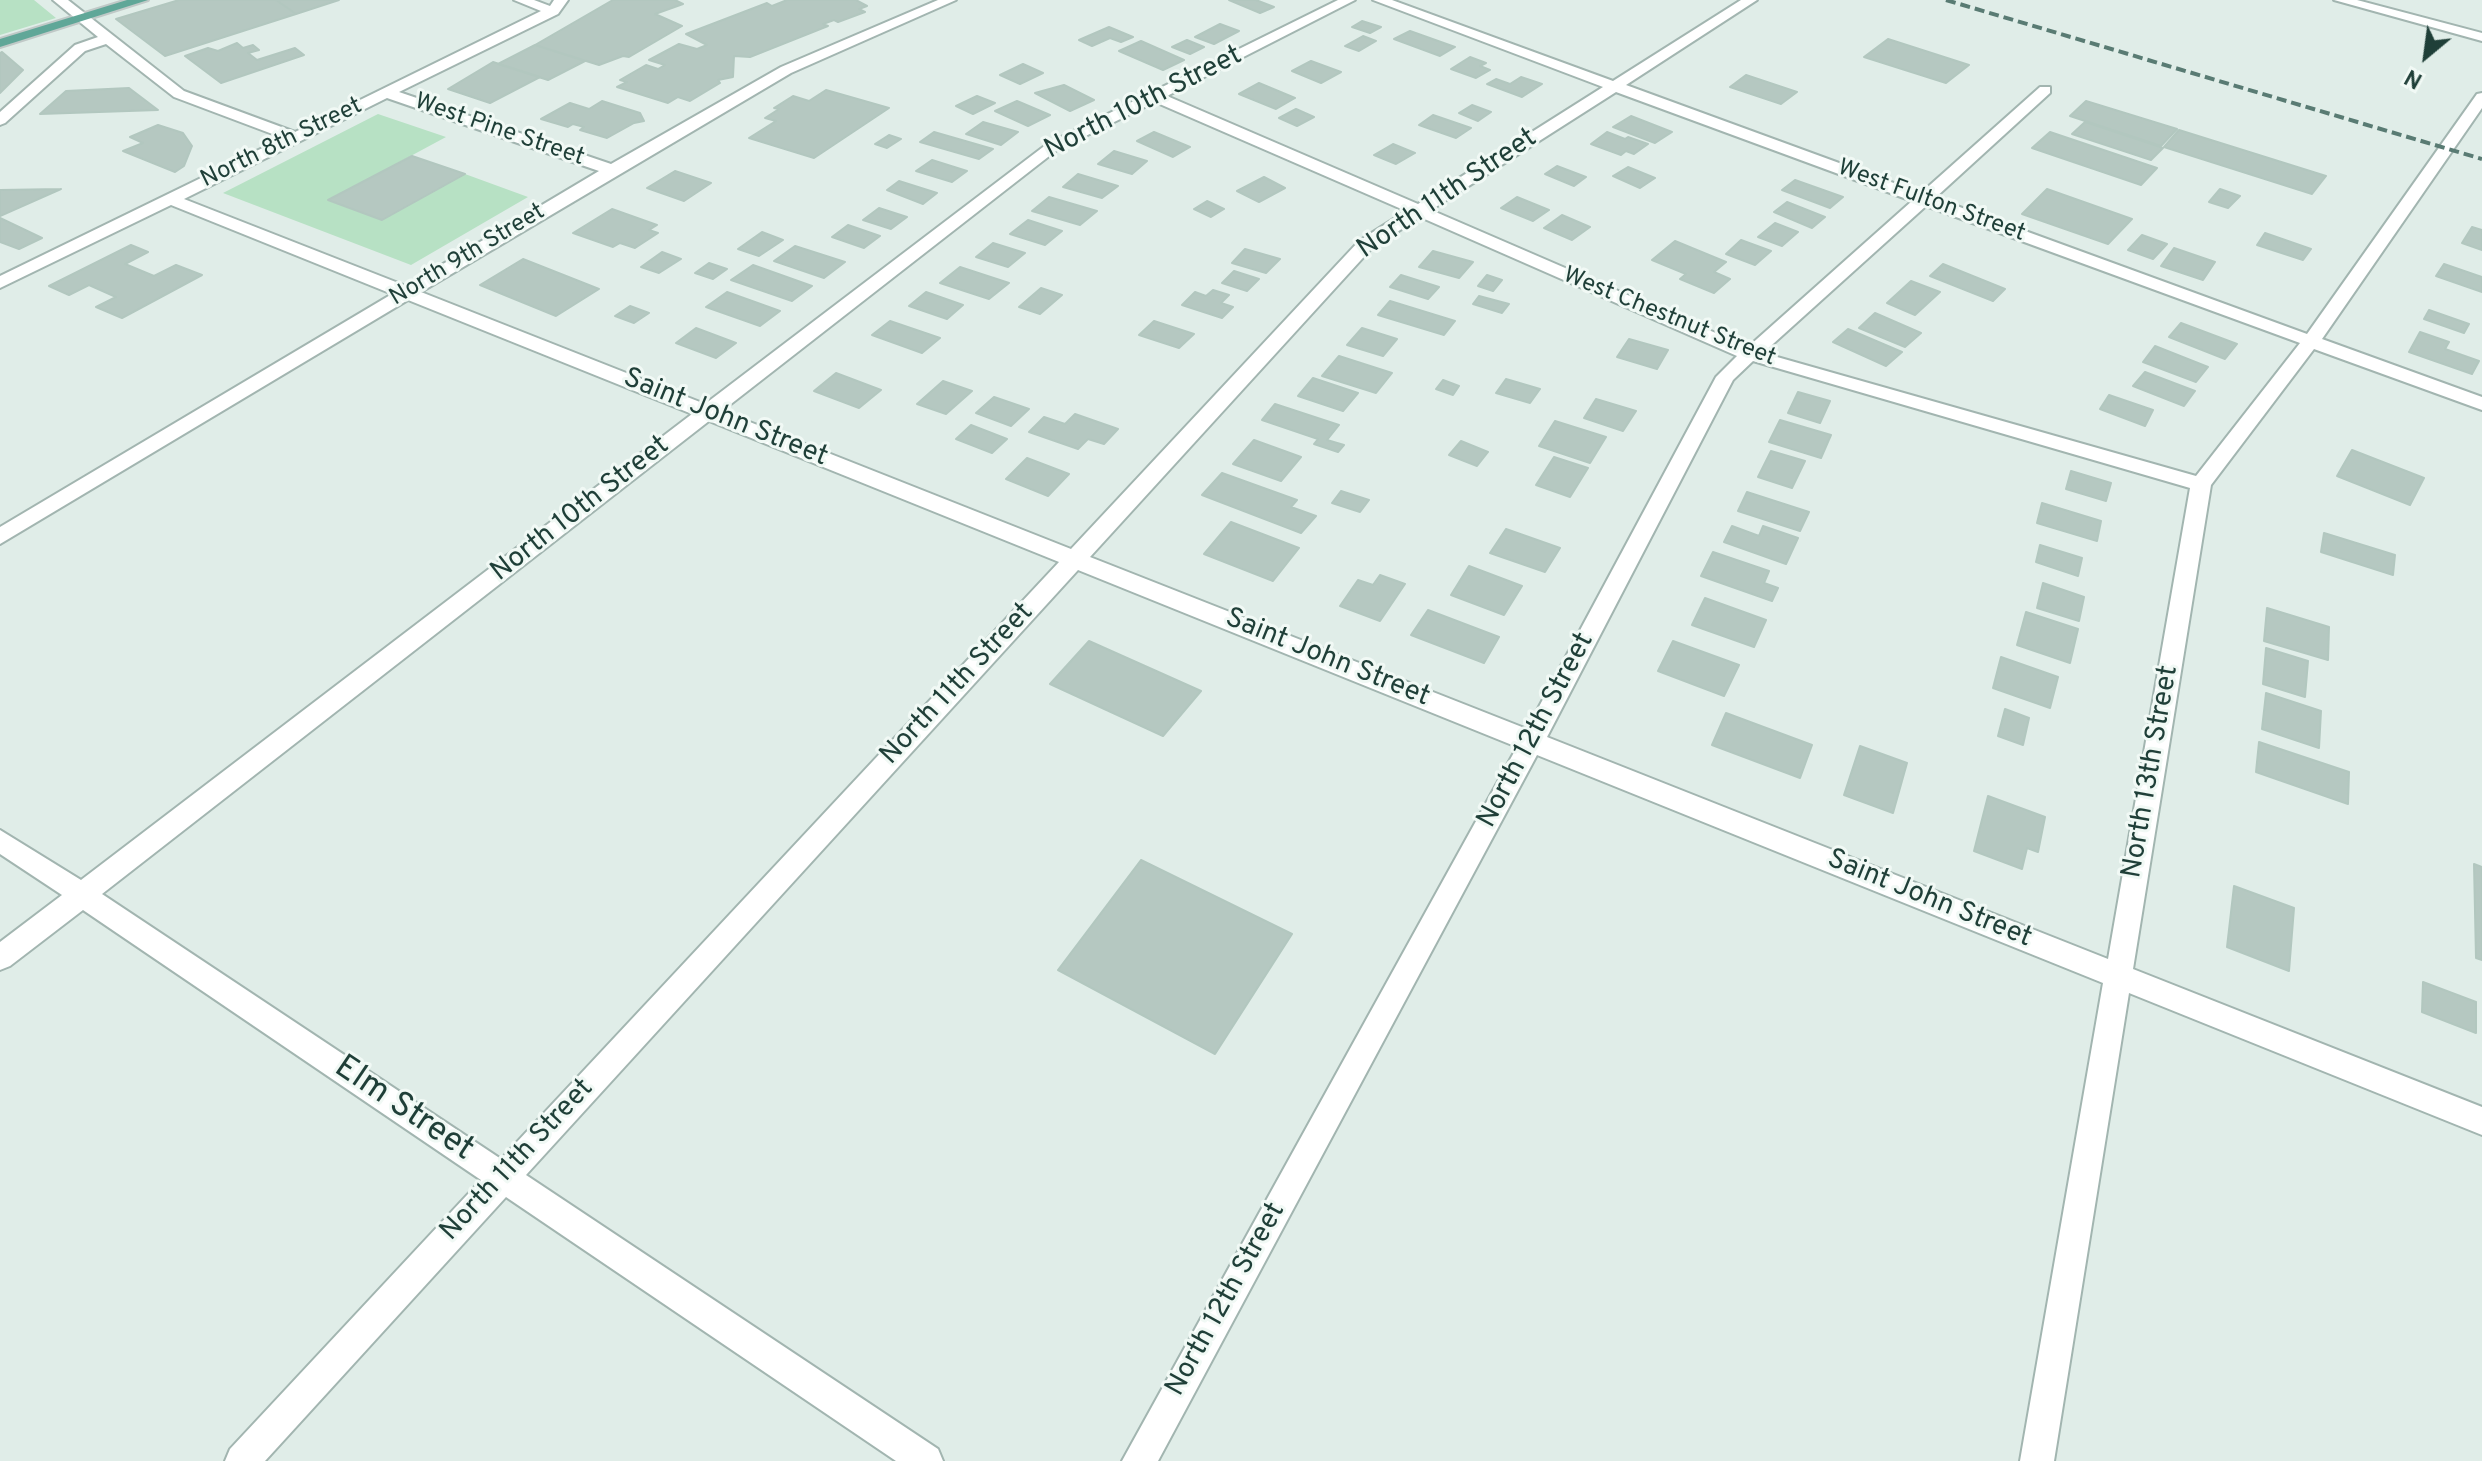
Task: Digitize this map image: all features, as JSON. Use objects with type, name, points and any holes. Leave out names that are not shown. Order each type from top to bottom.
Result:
[{"type":"main road","points":[[0,43],[141,0]]},
{"type":"street","points":[[60,0],[179,94],[295,137]]},
{"type":"street","points":[[521,0],[557,5]]},
{"type":"street","name":"North 9th Street","points":[[0,537],[612,170],[786,70],[949,0]]},
{"type":"street","name":"North 10th Street","points":[[0,958],[1052,147],[1348,0]]},
{"type":"street","name":"West Fulton Street","points":[[1380,0],[2482,404]]},
{"type":"street","name":"North 11th Street","points":[[242,1461],[1365,245],[1750,0]]},
{"type":"street","points":[[2341,0],[2482,37]]},
{"type":"street","name":"North 8th Street","points":[[0,283],[557,5]]},
{"type":"street","points":[[0,120],[80,48],[109,38]]},
{"type":"street","name":"North 12th Street","points":[[1139,1461],[1532,742],[1725,377],[2045,90]]},
{"type":"street","name":"West Pine Street","points":[[386,93],[612,170]]},
{"type":"street","name":"West Chestnut Street","points":[[1157,97],[1748,354],[2201,484]]},
{"type":"street","name":"North 13th Street","points":[[2037,1461],[2201,484],[2311,341],[2482,97]]},
{"type":"street","name":"Saint John Street","points":[[171,199],[2482,1121]]},
{"type":"street","name":"Elm Street","points":[[0,840],[926,1461]]},
{"type":"green space","points":[[0,0],[34,0],[56,18],[0,35]]},
{"type":"green space","points":[[378,114],[446,137],[329,200],[382,220],[465,174],[528,197],[411,265],[223,193]]},
{"type":"building","points":[[179,0],[276,0],[296,14],[165,56],[116,19]]},
{"type":"building","points":[[276,0],[339,0],[296,14]]},
{"type":"building","points":[[613,0],[675,0],[683,4],[655,14],[682,26],[629,57],[623,56],[599,65],[535,45]]},
{"type":"building","points":[[787,0],[856,0],[867,6],[859,9],[865,12],[823,24],[828,26],[750,57],[734,56],[733,77],[718,80],[720,83],[690,101],[678,97],[668,103],[617,87],[627,82],[620,80],[646,65],[658,69],[665,65],[649,60],[679,44],[697,49],[707,45],[686,34],[767,3],[772,6]]},
{"type":"building","points":[[1229,0],[1256,0],[1274,7],[1260,13]]},
{"type":"building","points":[[1362,21],[1381,27],[1370,33],[1352,27]]},
{"type":"building","points":[[1220,24],[1239,31],[1214,44],[1195,37]]},
{"type":"building","points":[[1109,27],[1133,37],[1121,42],[1110,38],[1092,46],[1079,40]]},
{"type":"building","points":[[1410,31],[1455,47],[1440,56],[1394,39]]},
{"type":"building","points":[[1363,36],[1376,41],[1359,51],[1345,46]]},
{"type":"building","points":[[1888,39],[1969,65],[1946,83],[1864,57]]},
{"type":"building","points":[[1187,40],[1204,47],[1190,54],[1172,47]]},
{"type":"building","points":[[1141,41],[1184,60],[1163,70],[1119,51]]},
{"type":"building","points":[[237,43],[243,48],[253,45],[259,50],[248,53],[257,60],[295,48],[304,55],[221,83],[185,56],[208,48],[218,51]]},
{"type":"building","points":[[535,45],[585,61],[548,80],[498,64]]},
{"type":"building","points":[[0,53],[23,70],[0,93]]},
{"type":"building","points":[[1470,57],[1486,63],[1480,66],[1490,70],[1476,78],[1451,69]]},
{"type":"building","points":[[1311,61],[1341,72],[1321,83],[1292,71]]},
{"type":"building","points":[[493,62],[540,77],[490,103],[448,89]]},
{"type":"building","points":[[1023,64],[1043,73],[1020,84],[1000,75]]},
{"type":"building","points":[[1746,75],[1797,92],[1781,104],[1730,87]]},
{"type":"building","points":[[1521,77],[1542,84],[1522,97],[1487,84],[1496,79],[1510,84]]},
{"type":"building","points":[[1259,83],[1295,98],[1276,109],[1239,94]]},
{"type":"building","points":[[1064,85],[1094,100],[1070,111],[1035,93]]},
{"type":"building","points":[[129,88],[158,110],[40,114],[66,91]]},
{"type":"building","points":[[826,90],[889,108],[814,158],[749,138],[776,121],[765,118],[793,96],[809,101]]},
{"type":"building","points":[[977,96],[995,103],[973,114],[956,106]]},
{"type":"building","points":[[602,101],[640,113],[644,121],[607,138],[580,130],[584,127],[573,124],[568,127],[541,119],[570,103],[589,109]]},
{"type":"building","points":[[1017,101],[1050,115],[1028,126],[995,111]]},
{"type":"building","points":[[2086,101],[2177,129],[2161,146],[2070,116]]},
{"type":"building","points":[[1472,105],[1491,112],[1478,121],[1459,113]]},
{"type":"building","points":[[1296,109],[1314,117],[1297,126],[1279,118]]},
{"type":"building","points":[[1433,115],[1471,128],[1456,138],[1419,125]]},
{"type":"building","points":[[1631,116],[1672,132],[1655,143],[1613,127]]},
{"type":"building","points":[[983,122],[1018,132],[1001,145],[966,134]]},
{"type":"building","points":[[2085,122],[2163,148],[2151,160],[2072,134]]},
{"type":"building","points":[[158,125],[183,133],[192,146],[184,166],[175,172],[123,151],[143,143],[130,137]]},
{"type":"building","points":[[2179,130],[2326,176],[2312,194],[2164,147]]},
{"type":"building","points":[[934,132],[993,149],[979,159],[920,142]]},
{"type":"building","points":[[1154,132],[1190,147],[1173,157],[1137,141]]},
{"type":"building","points":[[1607,132],[1648,144],[1634,154],[1626,151],[1621,155],[1591,144]]},
{"type":"building","points":[[2050,132],[2157,168],[2141,185],[2032,148]]},
{"type":"building","points":[[889,135],[901,139],[887,148],[875,144]]},
{"type":"building","points":[[1393,144],[1415,153],[1396,164],[1374,155]]},
{"type":"building","points":[[1114,151],[1147,161],[1132,174],[1098,164]]},
{"type":"building","points":[[412,156],[465,174],[382,220],[328,200]]},
{"type":"building","points":[[932,160],[967,171],[952,182],[916,171]]},
{"type":"building","points":[[1557,166],[1586,177],[1574,186],[1545,174]]},
{"type":"building","points":[[1628,167],[1655,178],[1640,188],[1613,176]]},
{"type":"building","points":[[675,171],[711,183],[684,201],[647,188]]},
{"type":"building","points":[[1078,174],[1118,186],[1102,198],[1063,187]]},
{"type":"building","points":[[1264,177],[1285,188],[1259,202],[1237,191]]},
{"type":"building","points":[[1795,180],[1843,197],[1830,208],[1782,190]]},
{"type":"building","points":[[899,181],[937,193],[923,204],[887,190]]},
{"type":"building","points":[[61,189],[0,216],[0,190]]},
{"type":"building","points":[[2047,189],[2132,219],[2108,244],[2022,214]]},
{"type":"building","points":[[2220,189],[2240,196],[2228,208],[2209,202]]},
{"type":"building","points":[[1049,197],[1097,211],[1080,225],[1032,211]]},
{"type":"building","points":[[1517,197],[1549,210],[1533,221],[1501,208]]},
{"type":"building","points":[[1207,201],[1224,209],[1211,217],[1194,209]]},
{"type":"building","points":[[1787,202],[1825,217],[1812,228],[1774,212]]},
{"type":"building","points":[[879,208],[907,217],[891,229],[863,220]]},
{"type":"building","points":[[612,209],[657,225],[649,230],[658,233],[635,248],[620,243],[613,247],[573,233]]},
{"type":"building","points":[[1562,215],[1590,227],[1572,240],[1544,228]]},
{"type":"building","points":[[0,218],[42,238],[19,249],[0,242]]},
{"type":"building","points":[[1028,220],[1062,231],[1045,245],[1010,234]]},
{"type":"building","points":[[1775,223],[1798,232],[1782,246],[1758,237]]},
{"type":"building","points":[[848,225],[880,236],[864,248],[832,237]]},
{"type":"building","points":[[2472,227],[2482,230],[2482,250],[2462,243]]},
{"type":"building","points":[[762,232],[783,240],[759,256],[738,249]]},
{"type":"building","points":[[2265,233],[2311,249],[2303,260],[2257,245]]},
{"type":"building","points":[[2142,235],[2167,244],[2153,259],[2128,250]]},
{"type":"building","points":[[1741,240],[1771,251],[1755,265],[1726,254]]},
{"type":"building","points":[[1675,241],[1726,262],[1714,272],[1730,279],[1714,293],[1680,279],[1686,274],[1652,260]]},
{"type":"building","points":[[993,243],[1025,253],[1008,267],[976,257]]},
{"type":"building","points":[[131,245],[148,252],[125,264],[154,276],[176,265],[202,275],[122,318],[96,307],[116,297],[89,285],[69,295],[49,286]]},
{"type":"building","points":[[795,246],[845,262],[824,278],[774,261]]},
{"type":"building","points":[[2174,248],[2215,262],[2203,280],[2161,266]]},
{"type":"building","points":[[1245,249],[1280,259],[1266,273],[1232,263]]},
{"type":"building","points":[[1433,251],[1473,262],[1459,278],[1419,267]]},
{"type":"building","points":[[662,252],[681,259],[659,273],[641,267]]},
{"type":"building","points":[[523,259],[599,289],[556,316],[480,285]]},
{"type":"building","points":[[709,263],[727,269],[713,279],[695,273]]},
{"type":"building","points":[[1943,264],[2005,289],[1993,301],[1930,276]]},
{"type":"building","points":[[2444,264],[2482,277],[2482,292],[2436,276]]},
{"type":"building","points":[[753,265],[812,286],[792,301],[731,280]]},
{"type":"building","points":[[960,267],[1009,283],[989,299],[940,283]]},
{"type":"building","points":[[1234,271],[1259,279],[1247,291],[1222,283]]},
{"type":"building","points":[[1401,275],[1439,287],[1428,299],[1390,287]]},
{"type":"building","points":[[1487,275],[1502,280],[1493,291],[1478,286]]},
{"type":"building","points":[[1911,281],[1940,292],[1915,315],[1887,303]]},
{"type":"building","points":[[1041,288],[1062,295],[1040,314],[1019,307]]},
{"type":"building","points":[[1213,290],[1229,295],[1221,303],[1233,307],[1222,318],[1182,305],[1195,292],[1206,296]]},
{"type":"building","points":[[727,292],[780,311],[760,326],[706,307]]},
{"type":"building","points":[[926,292],[963,305],[947,319],[909,306]]},
{"type":"building","points":[[1479,296],[1509,304],[1502,313],[1473,304]]},
{"type":"building","points":[[1390,301],[1455,321],[1444,335],[1378,315]]},
{"type":"building","points":[[630,306],[649,313],[634,323],[615,316]]},
{"type":"building","points":[[2429,310],[2469,324],[2464,333],[2424,319]]},
{"type":"building","points":[[1875,313],[1921,333],[1905,347],[1859,328]]},
{"type":"building","points":[[890,321],[940,338],[922,353],[872,335]]},
{"type":"building","points":[[1154,321],[1194,334],[1179,348],[1139,335]]},
{"type":"building","points":[[2181,323],[2237,344],[2225,359],[2169,337]]},
{"type":"building","points":[[696,328],[736,343],[716,358],[676,343]]},
{"type":"building","points":[[1362,328],[1397,339],[1383,356],[1347,345]]},
{"type":"building","points":[[1848,329],[1902,352],[1886,366],[1833,342]]},
{"type":"building","points":[[2420,332],[2449,342],[2445,349],[2479,361],[2472,374],[2409,352]]},
{"type":"building","points":[[1629,339],[1668,350],[1657,369],[1617,357]]},
{"type":"building","points":[[2155,346],[2208,367],[2196,382],[2143,362]]},
{"type":"building","points":[[1339,356],[1392,373],[1376,393],[1322,376]]},
{"type":"building","points":[[2145,372],[2195,391],[2184,406],[2133,386]]},
{"type":"building","points":[[836,373],[881,390],[859,408],[814,391]]},
{"type":"building","points":[[1313,378],[1358,393],[1343,411],[1298,396]]},
{"type":"building","points":[[1506,379],[1540,389],[1530,403],[1496,393]]},
{"type":"building","points":[[1443,380],[1459,386],[1453,395],[1436,389]]},
{"type":"building","points":[[943,381],[972,391],[946,414],[917,404]]},
{"type":"building","points":[[1798,392],[1830,401],[1820,423],[1788,413]]},
{"type":"building","points":[[2109,395],[2153,410],[2145,426],[2100,409]]},
{"type":"building","points":[[994,397],[1029,409],[1011,426],[976,413]]},
{"type":"building","points":[[1596,399],[1636,411],[1623,431],[1584,418]]},
{"type":"building","points":[[1275,404],[1339,425],[1327,440],[1344,445],[1338,452],[1314,444],[1318,439],[1262,420]]},
{"type":"building","points":[[1075,414],[1118,429],[1104,444],[1088,439],[1078,449],[1029,432],[1044,417],[1065,424]]},
{"type":"building","points":[[1780,420],[1831,435],[1821,458],[1769,442]]},
{"type":"building","points":[[1555,421],[1606,437],[1590,463],[1539,446]]},
{"type":"building","points":[[971,425],[1007,439],[992,453],[956,439]]},
{"type":"building","points":[[1254,440],[1301,457],[1281,481],[1233,464]]},
{"type":"building","points":[[1461,441],[1488,452],[1477,466],[1449,455]]},
{"type":"building","points":[[2352,450],[2424,478],[2410,505],[2337,476]]},
{"type":"building","points":[[1771,451],[1805,461],[1792,488],[1758,477]]},
{"type":"building","points":[[1554,457],[1588,468],[1570,497],[1536,485]]},
{"type":"building","points":[[1027,458],[1069,474],[1048,496],[1006,479]]},
{"type":"building","points":[[2071,471],[2111,483],[2106,501],[2066,489]]},
{"type":"building","points":[[1222,473],[1297,500],[1291,507],[1316,516],[1301,533],[1202,495]]},
{"type":"building","points":[[1341,491],[1369,500],[1360,512],[1332,503]]},
{"type":"building","points":[[1747,492],[1809,512],[1800,531],[1738,511]]},
{"type":"building","points":[[2042,503],[2101,521],[2097,541],[2037,523]]},
{"type":"building","points":[[1231,522],[1299,548],[1273,581],[1204,554]]},
{"type":"building","points":[[1732,526],[1759,536],[1763,526],[1798,538],[1786,564],[1724,542]]},
{"type":"building","points":[[1506,529],[1560,548],[1545,572],[1490,553]]},
{"type":"building","points":[[2324,533],[2395,555],[2393,575],[2321,552]]},
{"type":"building","points":[[2040,545],[2082,558],[2078,576],[2036,562]]},
{"type":"building","points":[[1713,552],[1769,571],[1764,583],[1778,588],[1772,601],[1701,576]]},
{"type":"building","points":[[1469,566],[1522,586],[1504,615],[1451,595]]},
{"type":"building","points":[[1380,575],[1405,584],[1380,621],[1340,606],[1358,580],[1373,585]]},
{"type":"building","points":[[2043,583],[2084,597],[2079,621],[2037,608]]},
{"type":"building","points":[[1705,598],[1766,620],[1754,647],[1692,625]]},
{"type":"building","points":[[2267,608],[2329,627],[2328,660],[2264,641]]},
{"type":"building","points":[[1428,610],[1499,637],[1484,663],[1411,635]]},
{"type":"building","points":[[2026,612],[2078,629],[2070,663],[2017,645]]},
{"type":"building","points":[[1089,641],[1201,691],[1163,736],[1050,684]]},
{"type":"building","points":[[1673,641],[1739,665],[1724,696],[1658,671]]},
{"type":"building","points":[[2266,648],[2308,661],[2305,697],[2263,684]]},
{"type":"building","points":[[2001,657],[2058,677],[2050,708],[1993,688]]},
{"type":"building","points":[[2266,693],[2321,711],[2319,748],[2262,729]]},
{"type":"building","points":[[2005,709],[2029,718],[2023,745],[1998,736]]},
{"type":"building","points":[[1726,713],[1812,745],[1800,778],[1712,745]]},
{"type":"building","points":[[2259,742],[2349,772],[2348,804],[2256,772]]},
{"type":"building","points":[[1860,746],[1907,763],[1893,813],[1844,795]]},
{"type":"building","points":[[1988,796],[2045,817],[2038,852],[2027,848],[2022,869],[1974,851]]},
{"type":"building","points":[[1141,860],[1292,934],[1215,1054],[1058,970]]},
{"type":"building","points":[[2474,864],[2482,867],[2482,960],[2476,958]]},
{"type":"building","points":[[2234,886],[2294,908],[2289,971],[2227,947]]},
{"type":"building","points":[[2423,982],[2476,1002],[2476,1033],[2422,1012]]},
{"type":"railway","points":[[1946,0],[2482,159]]}]
